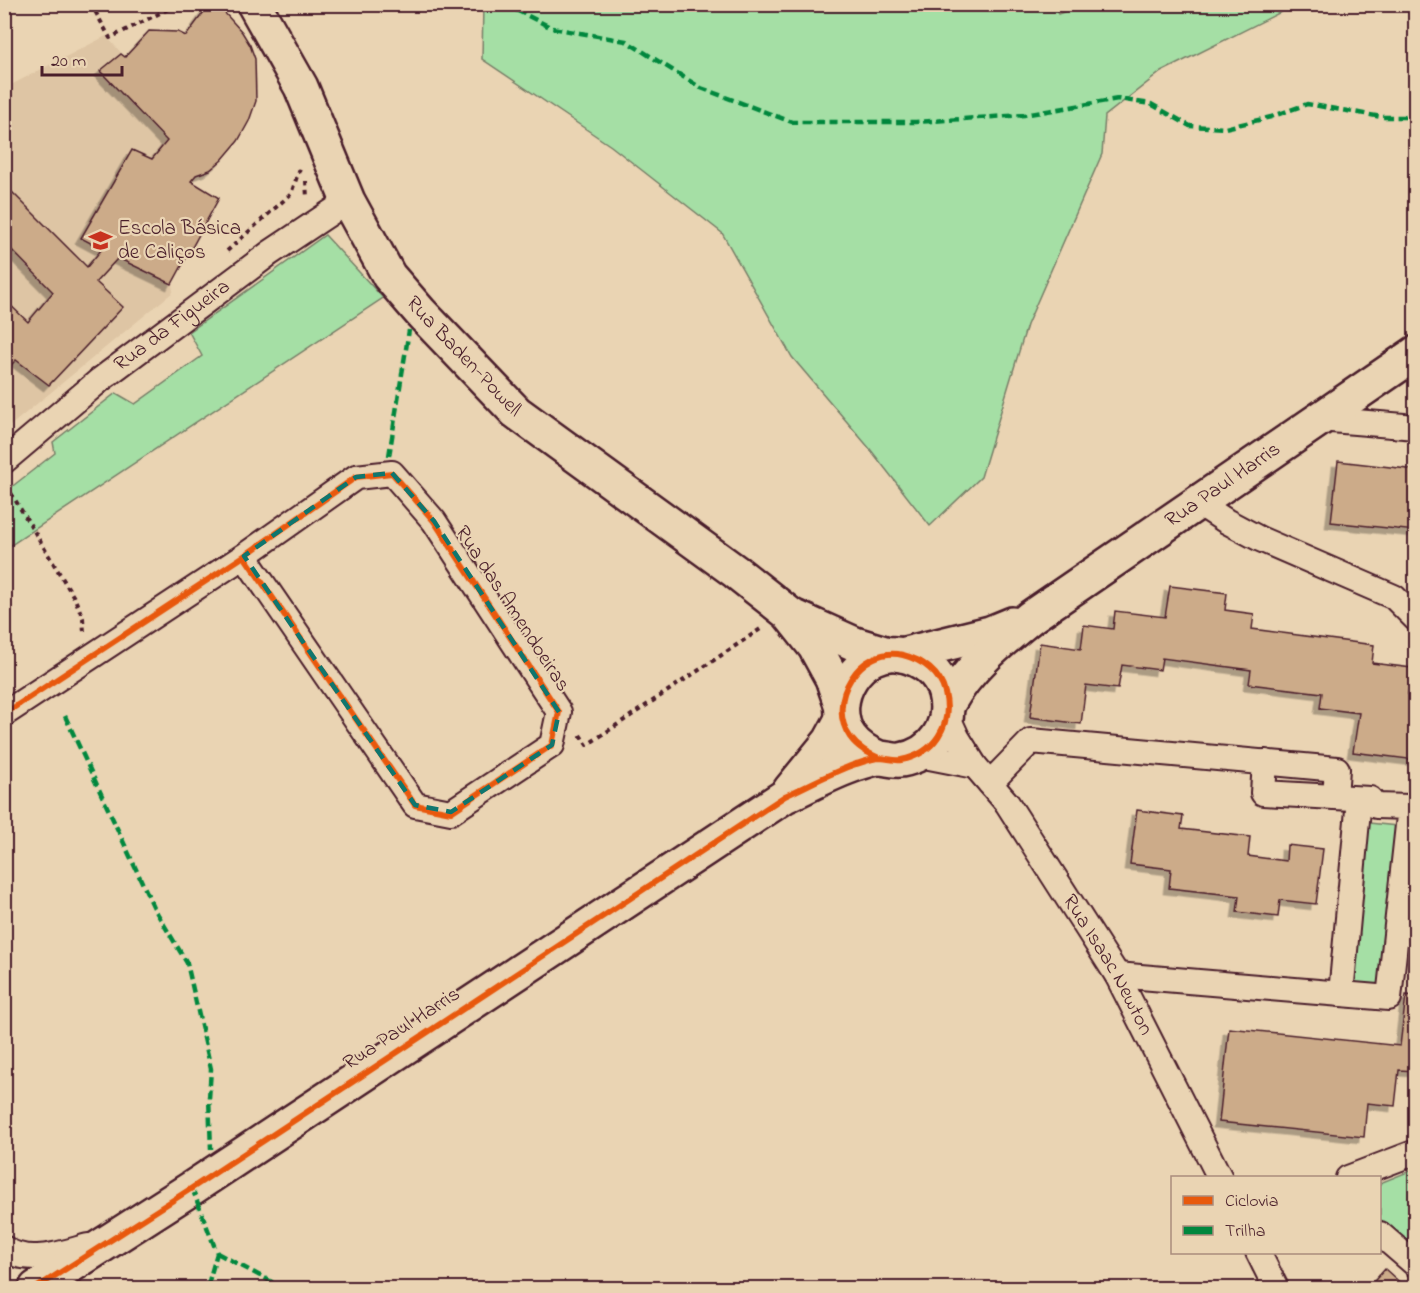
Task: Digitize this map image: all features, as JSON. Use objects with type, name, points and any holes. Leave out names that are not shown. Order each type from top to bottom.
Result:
[{"type":"street","name":"Rua Baden-Powell","points":[[254,4],[301,87],[348,201],[388,276],[516,412],[736,572],[778,619]]},
{"type":"street","name":"Rua da Figueira","points":[[4,461],[110,373],[270,253],[348,201]]},
{"type":"street","name":"Rua Paul Harris","points":[[947,710],[958,686],[969,672],[1031,617],[1416,353]]},
{"type":"street","points":[[1319,419],[1416,427]]},
{"type":"street","name":"Rua das Amendoeiras","points":[[4,714],[244,556],[356,477],[392,473],[434,521],[559,712],[552,746],[450,812],[415,805],[244,556]]},
{"type":"street","points":[[1197,502],[1260,539],[1394,597],[1416,619]]},
{"type":"street","name":"Rua Paul Harris","points":[[895,655],[990,633],[1031,617]]},
{"type":"street","points":[[778,619],[855,644],[918,660],[933,671],[944,686],[947,710],[942,731],[932,745],[919,755],[899,760],[879,758],[862,750],[850,736],[832,678],[815,647],[778,619]]},
{"type":"street","points":[[786,796],[830,741],[842,712],[846,686],[856,671],[871,660],[895,655]]},
{"type":"street","name":"Rua Isaac Newton","points":[[947,710],[957,737],[983,775],[1007,803],[1117,975],[1219,1176]]},
{"type":"street","points":[[919,755],[983,775],[1031,741],[1337,769],[1347,798],[1341,994]]},
{"type":"street","points":[[786,796],[857,764],[879,758]]},
{"type":"street","name":"Rua Paul Harris","points":[[36,1288],[786,796]]},
{"type":"street","points":[[1117,975],[1389,998],[1408,904],[1410,807],[1376,806],[1370,799],[1347,798]]},
{"type":"street","points":[[1353,1176],[1416,1152]]},
{"type":"street","points":[[1381,1235],[1416,1265]]},
{"type":"street","points":[[4,1248],[14,1256],[49,1257],[109,1241]]},
{"type":"street","points":[[1259,1254],[1276,1288]]},
{"type":"path","points":[[91,4],[110,38],[178,4]]},
{"type":"path","points":[[223,254],[291,194],[302,163],[307,201]]},
{"type":"path","points":[[232,246],[243,243]]},
{"type":"path","points":[[11,493],[75,599],[83,618],[85,635]]},
{"type":"path","points":[[577,730],[587,745],[778,619]]},
{"type":"highlighted area","points":[[392,473],[434,521],[559,712],[552,745],[451,812],[415,805],[244,556],[356,477]]},
{"type":"shaded area","name":"Escola Básica de Caliços","points":[[209,5],[223,11],[242,32],[255,59],[257,82],[256,101],[249,121],[238,141],[222,160],[210,170],[196,175],[191,181],[219,198],[172,284],[173,292],[5,430],[5,88],[106,36],[125,57],[149,31],[178,32],[186,36]]},
{"type":"green space","points":[[1085,4],[1295,5],[1161,72],[1105,116],[1102,154],[1027,325],[981,477],[930,526],[870,449],[792,357],[722,233],[611,146],[482,59],[483,5],[1054,5],[1058,14]]},
{"type":"green space","points":[[325,235],[383,298],[5,549],[5,492],[55,453],[53,442],[116,393],[135,404],[202,356],[189,332]]},
{"type":"green space","points":[[1369,823],[1397,826],[1378,988],[1350,985]]},
{"type":"green space","points":[[1415,1169],[1415,1250],[1381,1220],[1381,1183]]},
{"type":"building","points":[[209,5],[223,11],[242,32],[250,45],[255,59],[256,101],[249,121],[238,141],[222,160],[210,170],[196,175],[191,181],[219,198],[172,284],[118,258],[96,282],[123,307],[49,385],[16,360],[4,372],[4,299],[28,322],[53,292],[4,242],[4,184],[87,267],[102,249],[81,238],[132,150],[152,159],[167,141],[100,71],[121,54],[125,57],[149,31],[178,32],[186,36]]},
{"type":"building","points":[[1338,461],[1416,470],[1416,531],[1331,522]]},
{"type":"building","points":[[1170,586],[1227,593],[1225,610],[1254,614],[1252,629],[1374,645],[1372,663],[1412,668],[1408,694],[1416,695],[1416,760],[1353,752],[1359,713],[1320,708],[1322,693],[1249,684],[1251,670],[1162,658],[1160,670],[1122,665],[1118,689],[1086,685],[1081,724],[1030,717],[1040,643],[1081,649],[1084,625],[1113,629],[1115,611],[1165,617]]},
{"type":"building","points":[[1137,810],[1183,816],[1181,829],[1250,837],[1248,856],[1286,861],[1287,845],[1323,849],[1316,904],[1280,900],[1278,917],[1237,912],[1239,896],[1169,888],[1171,869],[1130,864]]},
{"type":"building","points":[[1406,995],[1416,996],[1416,1071],[1399,1070],[1395,1106],[1367,1103],[1364,1137],[1219,1122],[1229,1028],[1400,1046]]},
{"type":"building","points":[[1385,1269],[1406,1288],[1368,1288]]},
{"type":"marked path","points":[[504,4],[552,28],[626,41],[701,88],[792,122],[916,122],[1024,115],[1118,99],[1151,104],[1190,126],[1225,128],[1271,117],[1307,104],[1382,117],[1416,117]]},
{"type":"marked path","points":[[389,456],[409,330]]},
{"type":"marked path","points":[[65,716],[154,908],[187,963],[211,1069],[209,1098],[211,1149]]},
{"type":"marked path","points":[[192,1188],[217,1253],[207,1288]]},
{"type":"marked path","points":[[217,1253],[283,1288]]},
{"type":"cycle path","points":[[4,714],[244,556],[356,477],[392,473],[434,521],[559,712],[552,745],[451,812],[415,805],[244,556]]},
{"type":"cycle path","points":[[36,1288],[192,1188],[785,796],[856,764],[878,758],[901,760],[923,752],[932,745],[943,727],[947,705],[945,693],[939,679],[930,668],[903,655],[887,654],[873,659],[861,667],[851,679],[844,693],[843,723],[850,737],[860,747],[879,758]]},
{"type":"place","name":"Escola Básica de Caliços","points":[[100,241]]}]
